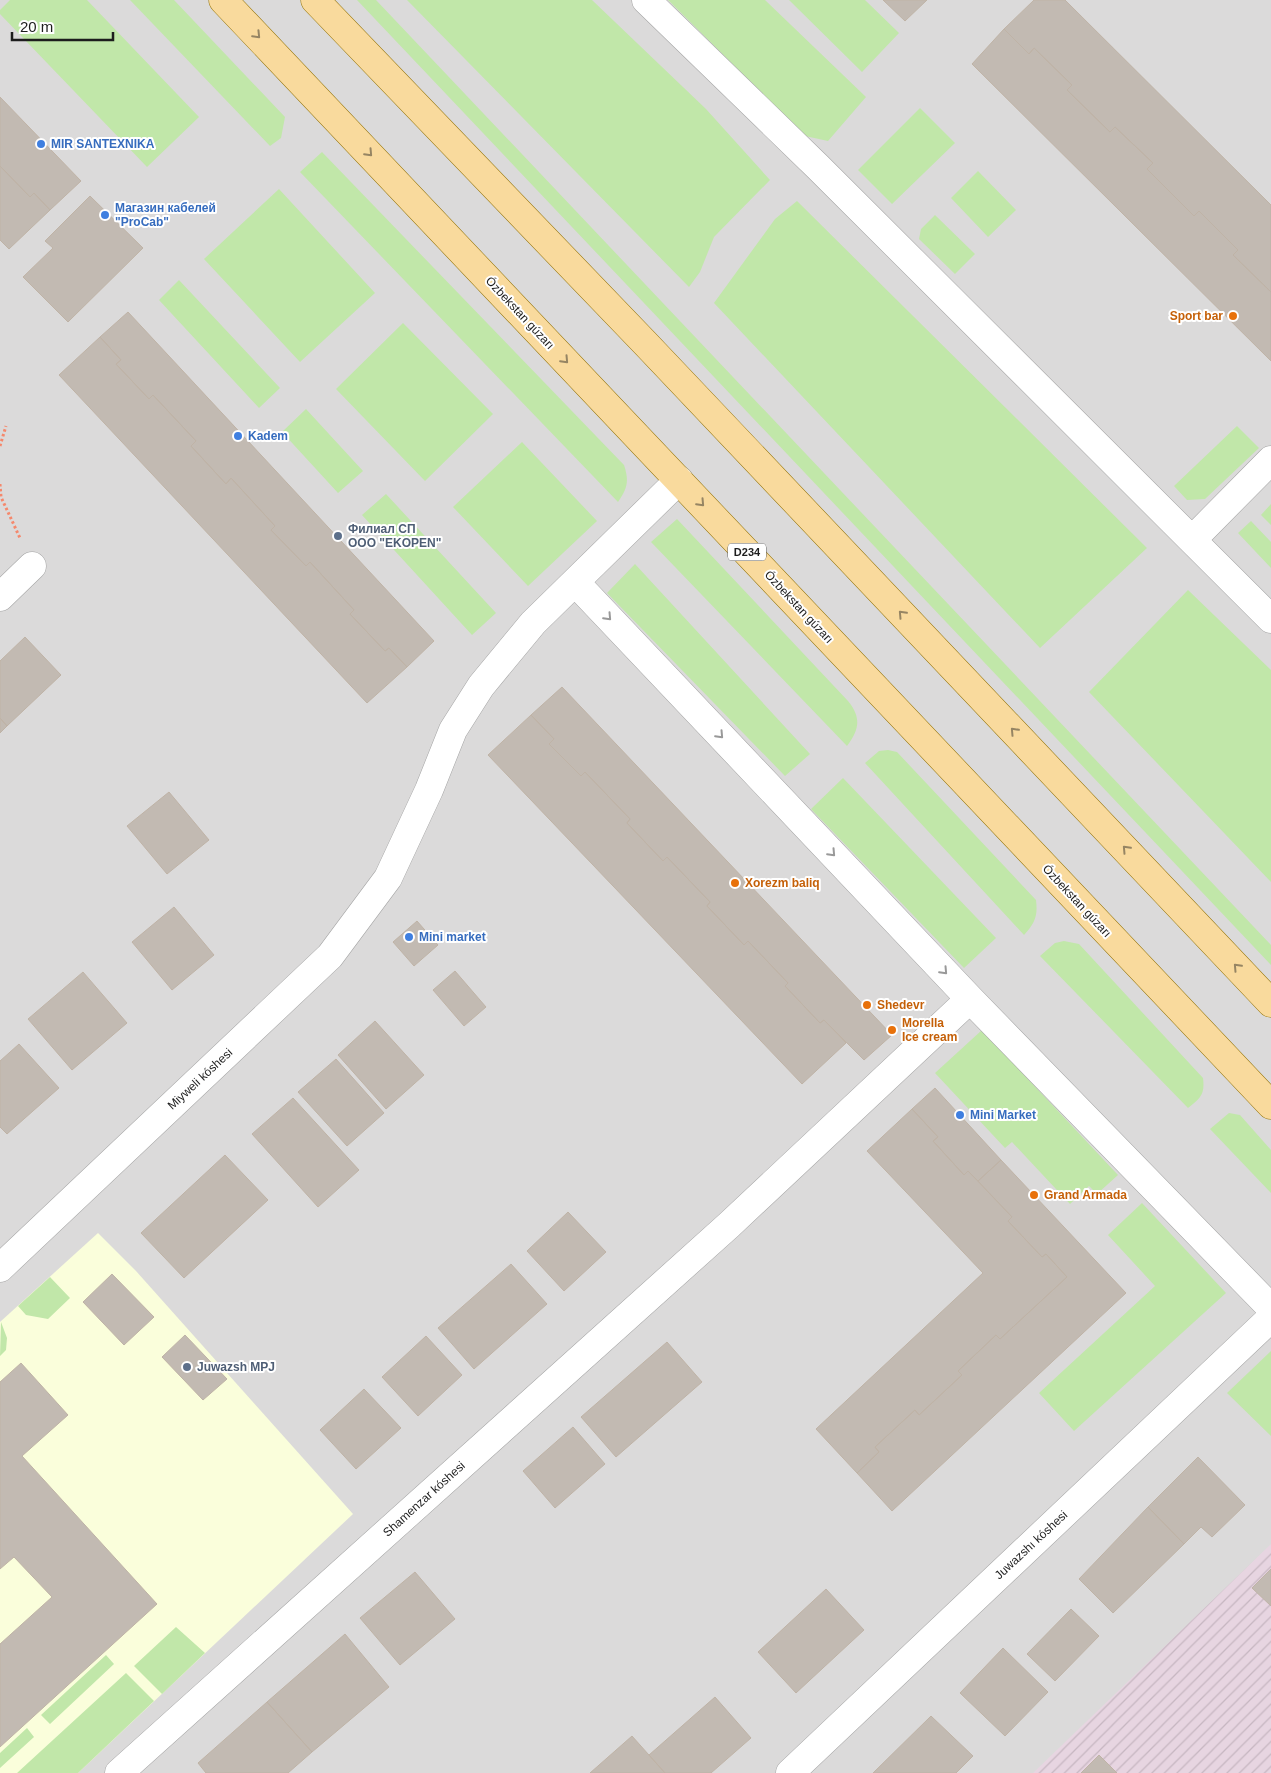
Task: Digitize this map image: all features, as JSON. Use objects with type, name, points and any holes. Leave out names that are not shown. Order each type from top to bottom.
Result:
[{"type":"main road","name":"Ózbekstan gúzarı","points":[[223,0],[1271,1105]]},
{"type":"main road","points":[[315,0],[645,343],[1271,1003]]},
{"type":"street","points":[[646,0],[818,167],[1271,619]]},
{"type":"street","points":[[1192,540],[1271,460]]},
{"type":"street","name":"Miyweli kóshesi","points":[[0,1268],[330,956],[388,878],[429,790],[453,730],[481,686],[533,623],[679,480]]},
{"type":"street","points":[[0,597],[32,566]]},
{"type":"street","points":[[575,582],[970,999],[1271,1308]]},
{"type":"street","name":"Shamenzar kóshesi","points":[[118,1773],[729,1225],[970,999]]},
{"type":"street","name":"Juwazshı kóshesi","points":[[790,1773],[1271,1318]]},
{"type":"path","points":[[0,446],[6,426]]},
{"type":"path","points":[[0,484],[1,497],[32,566]]},
{"type":"shaded area","points":[[0,0],[1271,0],[1271,1773],[0,1773]]},
{"type":"shaded area","points":[[98,1233],[136,1271],[353,1514],[78,1773],[0,1773],[0,1322]]},
{"type":"shaded area","points":[[1271,1544],[1271,1569],[1252,1588],[1271,1606],[1271,1773],[1033,1773]]},
{"type":"green space","points":[[10,0],[87,0],[199,117],[147,167],[0,14],[0,10]]},
{"type":"green space","points":[[130,0],[174,0],[285,117],[281,138],[270,146]]},
{"type":"green space","points":[[357,0],[376,0],[1271,945],[1271,965]]},
{"type":"green space","points":[[407,0],[592,0],[706,109],[770,180],[714,237],[700,272],[689,287]]},
{"type":"green space","points":[[668,0],[765,0],[866,97],[828,141],[805,136]]},
{"type":"green space","points":[[789,0],[865,0],[899,33],[862,72]]},
{"type":"green space","points":[[920,108],[955,143],[892,204],[858,170]]},
{"type":"green space","points":[[322,152],[624,465],[627,484],[618,502],[300,172]]},
{"type":"green space","points":[[978,171],[1016,210],[988,237],[951,198]]},
{"type":"green space","points":[[279,189],[375,293],[300,362],[204,259]]},
{"type":"green space","points":[[797,201],[1147,548],[1040,648],[714,303],[775,219]]},
{"type":"green space","points":[[935,215],[975,254],[955,274],[919,239],[921,229]]},
{"type":"green space","points":[[179,280],[280,388],[259,408],[159,300]]},
{"type":"green space","points":[[403,323],[493,414],[425,481],[336,389]]},
{"type":"green space","points":[[306,409],[363,471],[338,493],[282,432]]},
{"type":"green space","points":[[1237,426],[1259,448],[1205,499],[1187,500],[1174,486]]},
{"type":"green space","points":[[522,442],[597,521],[528,586],[453,507]]},
{"type":"green space","points":[[386,494],[496,613],[472,635],[362,515]]},
{"type":"green space","points":[[1271,504],[1271,525],[1261,515]]},
{"type":"green space","points":[[677,519],[848,701],[855,712],[857,723],[854,734],[847,746],[651,542]]},
{"type":"green space","points":[[1251,521],[1271,542],[1271,568],[1238,533]]},
{"type":"green space","points":[[635,564],[810,754],[785,776],[607,593]]},
{"type":"green space","points":[[1188,590],[1271,670],[1271,882],[1089,692]]},
{"type":"green space","points":[[879,751],[897,752],[1036,900],[1037,911],[1035,919],[1024,935],[865,763]]},
{"type":"green space","points":[[843,778],[996,938],[964,968],[811,809]]},
{"type":"green space","points":[[1064,941],[1079,944],[1203,1078],[1203,1092],[1188,1108],[1040,956],[1055,943]]},
{"type":"green space","points":[[982,1030],[1118,1175],[1097,1194],[1089,1186],[1070,1204],[1012,1142],[1005,1148],[935,1073]]},
{"type":"green space","points":[[1229,1113],[1240,1115],[1271,1150],[1271,1193],[1210,1129]]},
{"type":"green space","points":[[1142,1203],[1226,1293],[1074,1431],[1039,1393],[1155,1286],[1108,1235]]},
{"type":"green space","points":[[50,1277],[70,1298],[48,1319],[26,1315],[18,1306]]},
{"type":"green space","points":[[1,1322],[7,1338],[6,1350],[0,1356]]},
{"type":"green space","points":[[1271,1351],[1271,1436],[1227,1393]]},
{"type":"green space","points":[[176,1627],[205,1653],[162,1694],[134,1666]]},
{"type":"green space","points":[[106,1655],[114,1664],[50,1724],[41,1715]]},
{"type":"green space","points":[[126,1673],[154,1701],[78,1773],[17,1773]]},
{"type":"green space","points":[[27,1728],[34,1737],[0,1768],[0,1753]]},
{"type":"building","points":[[883,0],[927,0],[905,21]]},
{"type":"building","points":[[1034,0],[1065,0],[1271,205],[1271,292],[1233,255],[1238,250],[1199,211],[1194,216],[1147,169],[1153,163],[1115,127],[1110,132],[1067,90],[1072,85],[1034,48],[1029,54],[1004,29]]},
{"type":"building","points":[[1004,29],[1029,54],[1034,48],[1072,85],[1067,90],[1110,132],[1115,127],[1153,163],[1147,169],[1194,216],[1199,211],[1238,250],[1233,255],[1271,292],[1271,361],[972,64]]},
{"type":"building","points":[[0,97],[81,181],[50,210],[34,193],[30,197],[0,166]]},
{"type":"building","points":[[0,166],[30,197],[34,193],[50,210],[9,249],[0,240]]},
{"type":"building","points":[[90,196],[143,248],[68,322],[23,277],[53,248],[45,241]]},
{"type":"building","points":[[128,312],[434,641],[407,667],[389,648],[385,651],[350,614],[354,610],[310,562],[306,566],[271,530],[275,526],[231,478],[226,484],[191,446],[196,441],[153,395],[149,399],[116,364],[121,360],[100,337]]},
{"type":"building","points":[[100,337],[121,360],[116,364],[149,399],[153,395],[196,441],[191,446],[226,484],[231,478],[275,526],[271,530],[306,566],[310,562],[354,610],[350,614],[385,651],[389,648],[407,667],[367,703],[59,375]]},
{"type":"building","points":[[25,637],[61,675],[7,726],[0,718],[0,661]]},
{"type":"building","points":[[562,687],[892,1035],[864,1060],[824,1020],[820,1023],[785,986],[788,983],[748,941],[744,945],[707,906],[710,902],[667,857],[663,861],[627,823],[630,819],[585,772],[581,776],[549,744],[554,739],[531,715]]},
{"type":"building","points":[[531,715],[554,739],[549,744],[581,776],[585,772],[630,819],[627,823],[663,861],[667,857],[710,902],[707,906],[744,945],[748,941],[788,983],[785,986],[820,1023],[824,1020],[846,1043],[802,1084],[488,755]]},
{"type":"building","points":[[0,718],[7,726],[0,733]]},
{"type":"building","points":[[169,792],[209,840],[167,874],[127,826]]},
{"type":"building","points":[[174,907],[214,955],[172,990],[132,942]]},
{"type":"building","points":[[417,921],[438,945],[414,966],[393,942]]},
{"type":"building","points":[[455,971],[486,1007],[464,1026],[433,990]]},
{"type":"building","points":[[83,972],[127,1023],[72,1070],[28,1019]]},
{"type":"building","points":[[375,1021],[424,1075],[386,1109],[338,1055]]},
{"type":"building","points":[[19,1044],[59,1088],[7,1134],[0,1127],[0,1061]]},
{"type":"building","points":[[336,1059],[384,1113],[347,1146],[298,1092]]},
{"type":"building","points":[[935,1088],[1001,1160],[978,1181],[968,1171],[964,1175],[933,1141],[938,1137],[912,1109]]},
{"type":"building","points":[[293,1098],[359,1170],[318,1207],[252,1134]]},
{"type":"building","points":[[912,1109],[938,1137],[933,1141],[964,1175],[968,1171],[1012,1217],[1008,1221],[1042,1257],[1046,1254],[1067,1277],[1000,1339],[996,1335],[958,1371],[962,1375],[919,1415],[915,1410],[875,1447],[879,1452],[857,1473],[816,1429],[983,1273],[867,1151]]},
{"type":"building","points":[[225,1155],[268,1200],[184,1278],[141,1233]]},
{"type":"building","points":[[1001,1160],[1126,1293],[892,1511],[857,1473],[879,1452],[875,1447],[915,1410],[919,1415],[962,1375],[958,1371],[996,1335],[1000,1339],[1067,1277],[1046,1254],[1042,1257],[1008,1221],[1012,1217],[978,1181]]},
{"type":"building","points":[[568,1212],[606,1252],[564,1291],[527,1251]]},
{"type":"building","points":[[511,1264],[547,1304],[474,1369],[438,1328]]},
{"type":"building","points":[[112,1274],[154,1317],[124,1345],[83,1302]]},
{"type":"building","points":[[185,1335],[227,1379],[203,1400],[162,1357]]},
{"type":"building","points":[[426,1336],[462,1375],[418,1416],[382,1377]]},
{"type":"building","points":[[667,1342],[702,1382],[616,1457],[581,1417]]},
{"type":"building","points":[[21,1363],[68,1415],[22,1456],[157,1604],[0,1747],[0,1644],[52,1597],[14,1557],[0,1569],[0,1382]]},
{"type":"building","points":[[364,1389],[401,1428],[356,1469],[320,1430]]},
{"type":"building","points":[[573,1427],[605,1464],[555,1508],[523,1471]]},
{"type":"building","points":[[1198,1457],[1245,1505],[1212,1537],[1201,1527],[1184,1544],[1148,1507]]},
{"type":"building","points":[[1148,1507],[1184,1544],[1113,1613],[1079,1579]]},
{"type":"building","points":[[1271,1569],[1271,1606],[1252,1588]]},
{"type":"building","points":[[415,1572],[455,1619],[400,1665],[360,1618]]},
{"type":"building","points":[[826,1589],[864,1630],[796,1693],[758,1652]]},
{"type":"building","points":[[1071,1609],[1099,1636],[1055,1681],[1027,1654]]},
{"type":"building","points":[[345,1634],[389,1687],[312,1752],[267,1702]]},
{"type":"building","points":[[1003,1648],[1048,1692],[1005,1736],[960,1693]]},
{"type":"building","points":[[715,1697],[751,1738],[711,1773],[665,1773],[649,1755]]},
{"type":"building","points":[[267,1702],[312,1752],[288,1773],[206,1773],[198,1763]]},
{"type":"building","points":[[931,1716],[973,1756],[956,1773],[873,1773]]},
{"type":"building","points":[[632,1736],[665,1773],[590,1773]]},
{"type":"building","points":[[1099,1755],[1117,1773],[1081,1773]]},
{"type":"place","name":"MIR SANTEXNIKA","points":[[41,144]]},
{"type":"place","name":"Магазин кабелей \"ProCab\"","points":[[105,215]]},
{"type":"place","name":"Sport bar","points":[[1233,316]]},
{"type":"place","name":"Kadem","points":[[238,436]]},
{"type":"place","name":"Филиал СП OOO \"EKOPEN\"","points":[[338,536]]},
{"type":"place","name":"Xorezm baliq","points":[[735,883]]},
{"type":"place","name":"Mini market","points":[[409,937]]},
{"type":"place","name":"Shedevr","points":[[867,1005]]},
{"type":"place","name":"Morella Ice cream","points":[[892,1030]]},
{"type":"place","name":"Mini Market","points":[[960,1115]]},
{"type":"place","name":"Grand Armada","points":[[1034,1195]]},
{"type":"place","name":"Juwazsh MPJ","points":[[187,1367]]}]
